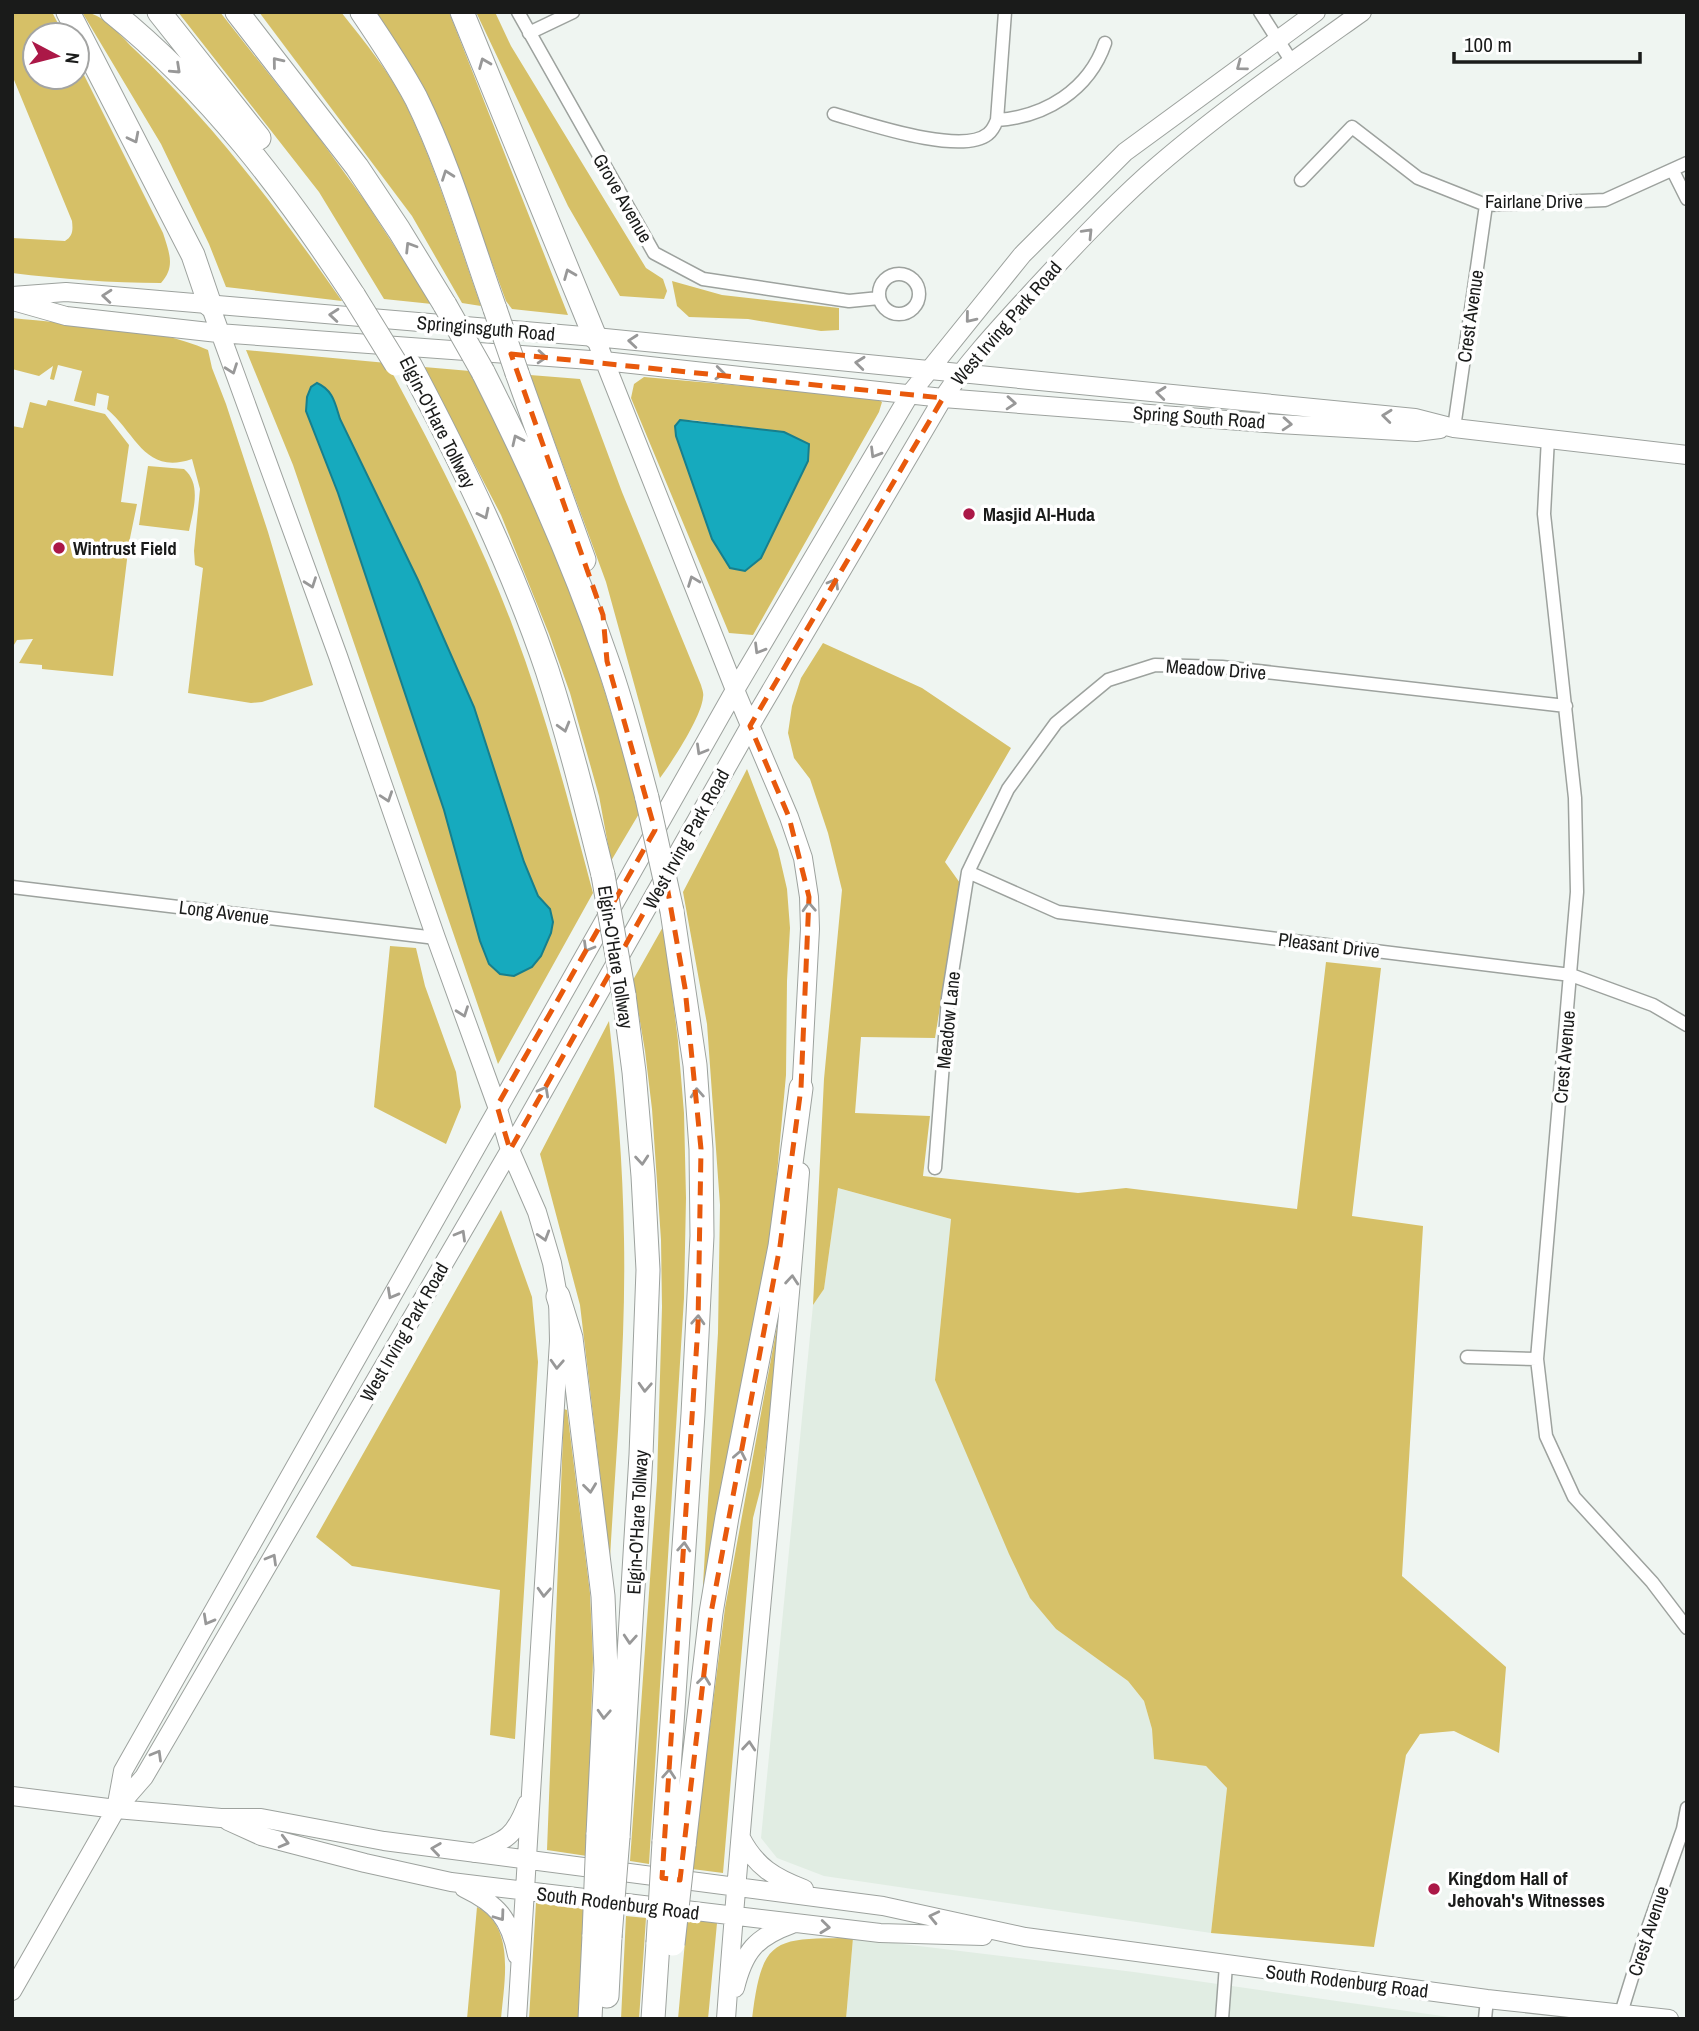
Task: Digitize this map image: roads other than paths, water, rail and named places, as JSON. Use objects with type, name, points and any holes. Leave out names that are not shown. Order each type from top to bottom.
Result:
[{"type":"highway","points":[[68,12],[193,255],[210,305]]},
{"type":"highway","name":"Elgin-O'Hare Tollway","points":[[159,12],[274,157],[328,233],[362,297],[443,428],[489,524],[547,670],[603,875],[624,995],[642,1163],[648,1270],[641,1455],[608,1836],[602,1936],[605,2019]]},
{"type":"highway","points":[[237,12],[357,167],[400,230],[483,372],[548,509],[607,661],[648,798],[672,911],[695,1065],[701,1149],[702,1236],[674,1843],[665,1944],[653,2019]]},
{"type":"highway","points":[[362,12],[393,57],[416,99],[442,160],[603,615],[607,661]]},
{"type":"highway","points":[[462,12],[595,337]]},
{"type":"highway","points":[[119,18],[182,74],[233,131],[362,297]]},
{"type":"highway","points":[[674,1843],[727,1517],[780,1246],[801,1088]]},
{"type":"highway","points":[[558,1296],[571,1338],[603,1596],[608,1836]]},
{"type":"highway","points":[[590,2019],[602,1936]]},
{"type":"highway","points":[[664,2019],[665,1944]]},
{"type":"main road","name":"West Irving Park Road","points":[[116,1809],[123,1771],[735,690],[910,394],[1022,255],[1125,152],[1316,12]]},
{"type":"main road","name":"West Irving Park Road","points":[[12,1991],[116,1809],[144,1777],[510,1150],[750,726],[959,374],[1081,240],[1146,176],[1208,125],[1362,12]]},
{"type":"main road","name":"Springinsguth Road","points":[[12,298],[66,292],[595,337],[959,374]]},
{"type":"main road","name":"Springinsguth Road","points":[[12,298],[66,316],[218,333],[604,361],[943,398]]},
{"type":"main road","points":[[210,305],[498,1106],[510,1150],[537,1212],[552,1263],[558,1296],[559,1342],[517,2019]]},
{"type":"main road","points":[[595,337],[735,690],[789,817],[803,858],[808,897],[810,929],[801,1088],[803,1139],[726,2018]]},
{"type":"main road","name":"Spring South Road","points":[[959,374],[1415,418],[1454,428],[1687,455]]},
{"type":"main road","name":"Spring South Road","points":[[943,398],[1416,432],[1454,428]]},
{"type":"main road","points":[[472,1854],[505,1840],[520,1824],[532,1791]]},
{"type":"main road","name":"South Rodenburg Road","points":[[12,1796],[116,1809],[221,1818],[261,1818],[472,1854],[883,1906],[1025,1937],[1487,1999],[1669,2019]]},
{"type":"main road","name":"South Rodenburg Road","points":[[221,1818],[261,1836],[451,1882],[880,1933],[1025,1937]]},
{"type":"main road","points":[[741,1838],[750,1855],[781,1880],[834,1899]]},
{"type":"main road","points":[[451,1882],[482,1897],[501,1912],[515,1942],[520,1972]]},
{"type":"main road","points":[[726,2018],[744,1959],[757,1940],[795,1923]]},
{"type":"street","name":"Grove Avenue","points":[[518,12],[654,253],[703,279],[849,301],[879,298]]},
{"type":"street","points":[[528,33],[573,12]]},
{"type":"street","points":[[834,114],[915,137],[954,141],[976,140],[989,134],[997,120],[1005,12]]},
{"type":"street","points":[[1260,12],[1292,62]]},
{"type":"street","points":[[997,120],[1020,119],[1054,106],[1086,77],[1099,61],[1105,43]]},
{"type":"street","name":"Fairlane Drive","points":[[1301,180],[1352,127],[1418,178],[1486,205],[1605,200],[1687,163]]},
{"type":"street","points":[[1673,171],[1687,200]]},
{"type":"street","name":"Crest Avenue","points":[[1454,428],[1486,205]]},
{"type":"street","name":"Crest Avenue","points":[[1548,438],[1544,514],[1575,798],[1577,892],[1537,1359],[1546,1436],[1574,1497],[1653,1583],[1687,1628]]},
{"type":"street","name":"Meadow Drive","points":[[968,872],[1008,789],[1056,723],[1108,680],[1155,665],[1222,667],[1566,706]]},
{"type":"street","name":"Pleasant Drive","points":[[968,872],[1058,912],[1571,975],[1653,1005],[1687,1025]]},
{"type":"street","name":"Meadow Lane","points":[[935,1168],[948,998],[968,872]]},
{"type":"street","name":"Long Avenue","points":[[12,887],[436,938]]},
{"type":"street","points":[[1467,1357],[1537,1359]]},
{"type":"street","name":"Crest Avenue","points":[[1621,2013],[1683,1829],[1687,1808]]},
{"type":"street","points":[[1222,2019],[1226,1965]]},
{"type":"street","points":[[1485,2019],[1487,1999]]},
{"type":"water","points":[[317,383],[327,389],[333,398],[340,419],[418,580],[474,707],[524,862],[538,896],[550,909],[553,922],[551,933],[541,956],[532,967],[514,976],[500,974],[489,964],[480,941],[444,810],[338,493],[306,411],[307,397],[311,387]]},
{"type":"water","points":[[680,420],[784,432],[809,444],[808,461],[761,558],[745,571],[730,568],[712,539],[676,436],[675,426]]},
{"type":"place","name":"Masjid Al-Huda","points":[[969,514]]},
{"type":"place","name":"Wintrust Field","points":[[59,548]]},
{"type":"place","name":"Kingdom Hall of Jehovah's Witnesses","points":[[1434,1889]]}]
